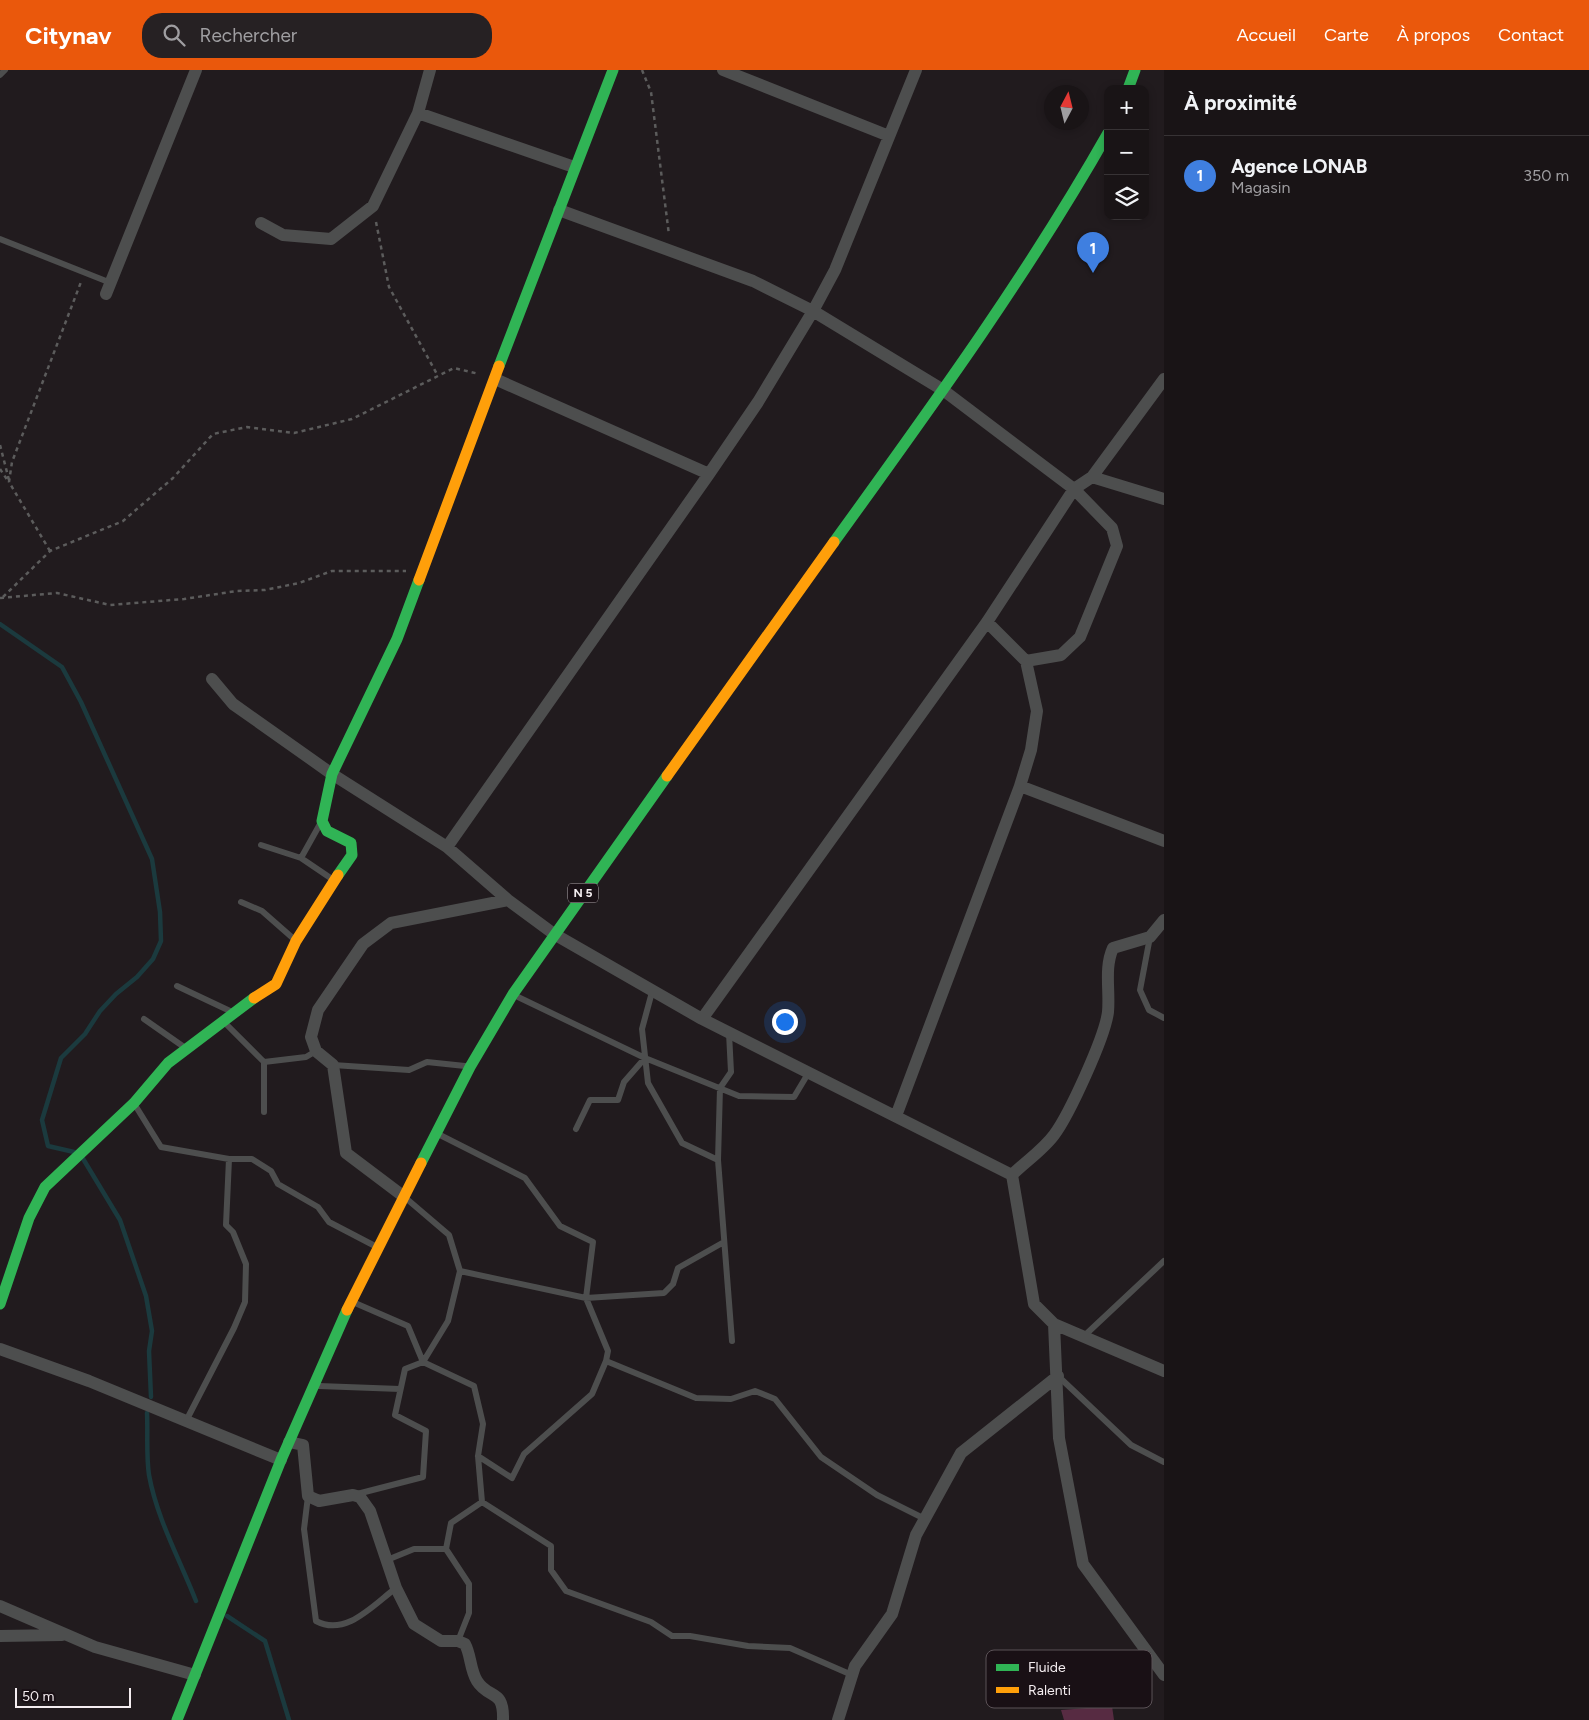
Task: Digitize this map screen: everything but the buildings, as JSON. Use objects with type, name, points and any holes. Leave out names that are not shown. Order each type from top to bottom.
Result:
[{"type":"main road","points":[[0,1304],[38,1197],[45,1187],[134,1102],[168,1062],[232,1012],[276,984],[296,941],[352,855],[351,843],[327,831],[322,820],[332,774],[397,638],[574,167],[613,70]]},
{"type":"main road","points":[[1129,85],[1135,70]]},
{"type":"main road","name":"N 5","points":[[177,1720],[281,1460],[351,1301],[470,1067],[513,994],[554,934],[943,390],[1073,195],[1104,140]]},
{"type":"street","points":[[109,288],[196,70]]},
{"type":"street","points":[[261,223],[283,235],[331,239],[373,206],[418,113],[430,70]]},
{"type":"street","points":[[725,70],[889,136]]},
{"type":"street","points":[[447,847],[709,474],[758,402],[813,311],[835,270],[916,70]]},
{"type":"street","points":[[418,113],[574,167]]},
{"type":"street","points":[[559,210],[753,281],[813,311],[943,390],[1074,489],[1112,528],[1117,546],[1080,637],[1061,655],[1026,661]]},
{"type":"street","points":[[495,378],[709,474]]},
{"type":"street","points":[[702,1019],[987,622],[1074,489],[1092,477],[1164,379]]},
{"type":"street","points":[[1092,477],[1164,499]]},
{"type":"street","points":[[896,1116],[1020,786],[1031,750],[1037,711],[1026,661],[987,622]]},
{"type":"street","points":[[212,679],[233,704],[332,774],[447,847],[508,900],[554,934],[702,1019],[1012,1175]]},
{"type":"street","points":[[1020,786],[1164,841]]},
{"type":"street","points":[[404,1196],[346,1153],[333,1065],[316,1051],[310,1037],[318,1010],[363,944],[391,923],[508,900]]},
{"type":"street","points":[[1012,1175],[1054,1135],[1078,1089],[1100,1038],[1108,1013],[1108,959],[1112,948],[1150,937],[1164,920]]},
{"type":"street","points":[[1012,1175],[1034,1304],[1054,1324],[1164,1371]]},
{"type":"street","points":[[1054,1324],[1058,1376],[1059,1438],[1082,1564],[1146,1650]]},
{"type":"street","points":[[0,1349],[89,1381],[281,1460]]},
{"type":"street","points":[[838,1720],[855,1666],[892,1614],[916,1535],[961,1453],[1058,1376]]},
{"type":"street","points":[[289,1442],[303,1444],[308,1496],[319,1501],[353,1495],[360,1497],[370,1510],[396,1588],[414,1624],[441,1641],[458,1641],[464,1644],[468,1650],[468,1656],[477,1682],[500,1699],[504,1705],[503,1720]]},
{"type":"street","points":[[0,1606],[95,1647],[195,1675]]},
{"type":"street","points":[[0,1636],[66,1635]]},
{"type":"street","points":[[1152,1659],[1164,1675]]},
{"type":"lane","points":[[0,75],[5,70]]},
{"type":"lane","points":[[0,239],[85,272],[109,288]]},
{"type":"lane","points":[[301,858],[322,820]]},
{"type":"lane","points":[[261,845],[301,858],[334,880]]},
{"type":"lane","points":[[242,902],[262,912],[296,941]]},
{"type":"lane","points":[[1150,937],[1140,990],[1149,1010],[1164,1018]]},
{"type":"lane","points":[[177,986],[232,1012]]},
{"type":"lane","points":[[652,992],[642,1029],[648,1084],[682,1143],[718,1160]]},
{"type":"lane","points":[[513,994],[645,1058],[739,1096],[794,1097],[808,1072]]},
{"type":"lane","points":[[144,1019],[186,1049]]},
{"type":"lane","points":[[222,1020],[264,1062],[264,1112]]},
{"type":"lane","points":[[729,1032],[731,1072],[720,1088],[718,1160],[732,1341]]},
{"type":"lane","points":[[264,1062],[306,1057],[316,1051]]},
{"type":"lane","points":[[576,1129],[590,1100],[618,1100],[624,1082],[645,1058]]},
{"type":"lane","points":[[333,1065],[409,1070],[426,1062],[470,1067]]},
{"type":"lane","points":[[134,1102],[161,1148],[230,1159],[252,1160],[271,1171],[278,1184],[318,1207],[329,1222],[378,1248]]},
{"type":"lane","points":[[437,1133],[524,1178],[560,1226],[593,1242],[586,1298],[608,1351],[606,1361],[592,1394],[524,1454],[512,1478],[478,1456]]},
{"type":"lane","points":[[186,1420],[234,1328],[245,1302],[246,1264],[233,1232],[226,1225],[230,1159]]},
{"type":"lane","points":[[353,1495],[423,1477],[426,1431],[394,1415],[405,1369],[423,1362],[448,1321],[460,1271],[449,1235],[404,1196]]},
{"type":"lane","points":[[460,1271],[586,1298],[664,1293],[673,1284],[678,1268],[724,1242]]},
{"type":"lane","points":[[1083,1337],[1164,1261]]},
{"type":"lane","points":[[351,1301],[408,1326],[423,1362],[474,1386],[483,1424],[478,1456],[482,1502]]},
{"type":"lane","points":[[606,1361],[696,1398],[731,1399],[755,1390],[775,1399],[821,1457],[877,1495],[924,1519]]},
{"type":"lane","points":[[1058,1376],[1131,1445],[1164,1462]]},
{"type":"lane","points":[[315,1386],[400,1389]]},
{"type":"lane","points":[[308,1496],[304,1529],[316,1621],[324,1626],[346,1625],[396,1588]]},
{"type":"lane","points":[[458,1641],[469,1613],[469,1584],[446,1550],[451,1523],[482,1502]]},
{"type":"lane","points":[[482,1502],[551,1546],[551,1570],[566,1591],[651,1622],[672,1636],[690,1636],[748,1646],[790,1648],[852,1675]]},
{"type":"lane","points":[[387,1560],[414,1549],[446,1550]]},
{"type":"path","points":[[642,70],[651,92],[671,251]]},
{"type":"path","points":[[373,206],[390,287],[438,376]]},
{"type":"path","points":[[9,482],[12,462],[85,272]]},
{"type":"path","points":[[2,598],[50,552],[123,521],[173,478],[213,434],[247,427],[294,433],[352,419],[454,368],[495,378]]},
{"type":"path","points":[[0,445],[9,482]]},
{"type":"path","points":[[0,470],[50,552]]},
{"type":"path","points":[[2,598],[57,593],[110,605],[184,599],[237,591],[265,590],[299,583],[332,571],[422,571]]},
{"type":"shaded area","points":[[1112,1708],[1114,1720],[1064,1720],[1061,1710]]},
{"type":"waterway","points":[[0,624],[62,667],[81,702],[152,859],[160,912],[161,941],[153,959],[137,977],[116,994],[100,1011],[85,1034],[61,1058],[42,1120],[48,1146],[74,1152]]},
{"type":"waterway","points":[[82,1157],[120,1220],[146,1296],[152,1331],[149,1351],[151,1397]]},
{"type":"waterway","points":[[147,1413],[148,1467],[157,1507],[196,1601]]},
{"type":"waterway","points":[[227,1616],[265,1641],[289,1720]]},
{"type":"traffic: fast","points":[[499,366],[613,70]]},
{"type":"traffic: fast","points":[[1129,85],[1135,70]]},
{"type":"traffic: fast","points":[[834,542],[977,341],[1045,239],[1104,140]]},
{"type":"traffic: fast","points":[[338,875],[352,855],[351,843],[327,831],[322,821],[332,774],[397,639],[419,580]]},
{"type":"traffic: fast","points":[[421,1163],[470,1067],[513,994],[667,776]]},
{"type":"traffic: fast","points":[[0,1304],[29,1218],[45,1187],[134,1103],[168,1063],[254,998]]},
{"type":"traffic: fast","points":[[177,1720],[281,1460],[347,1310]]},
{"type":"traffic: slow","points":[[419,580],[499,366]]},
{"type":"traffic: slow","points":[[667,776],[834,542]]},
{"type":"traffic: slow","points":[[254,998],[276,984],[296,941],[338,875]]},
{"type":"traffic: slow","points":[[347,1310],[421,1163]]},
{"type":"place","name":"Agence LONAB","points":[[1093,273]]}]
